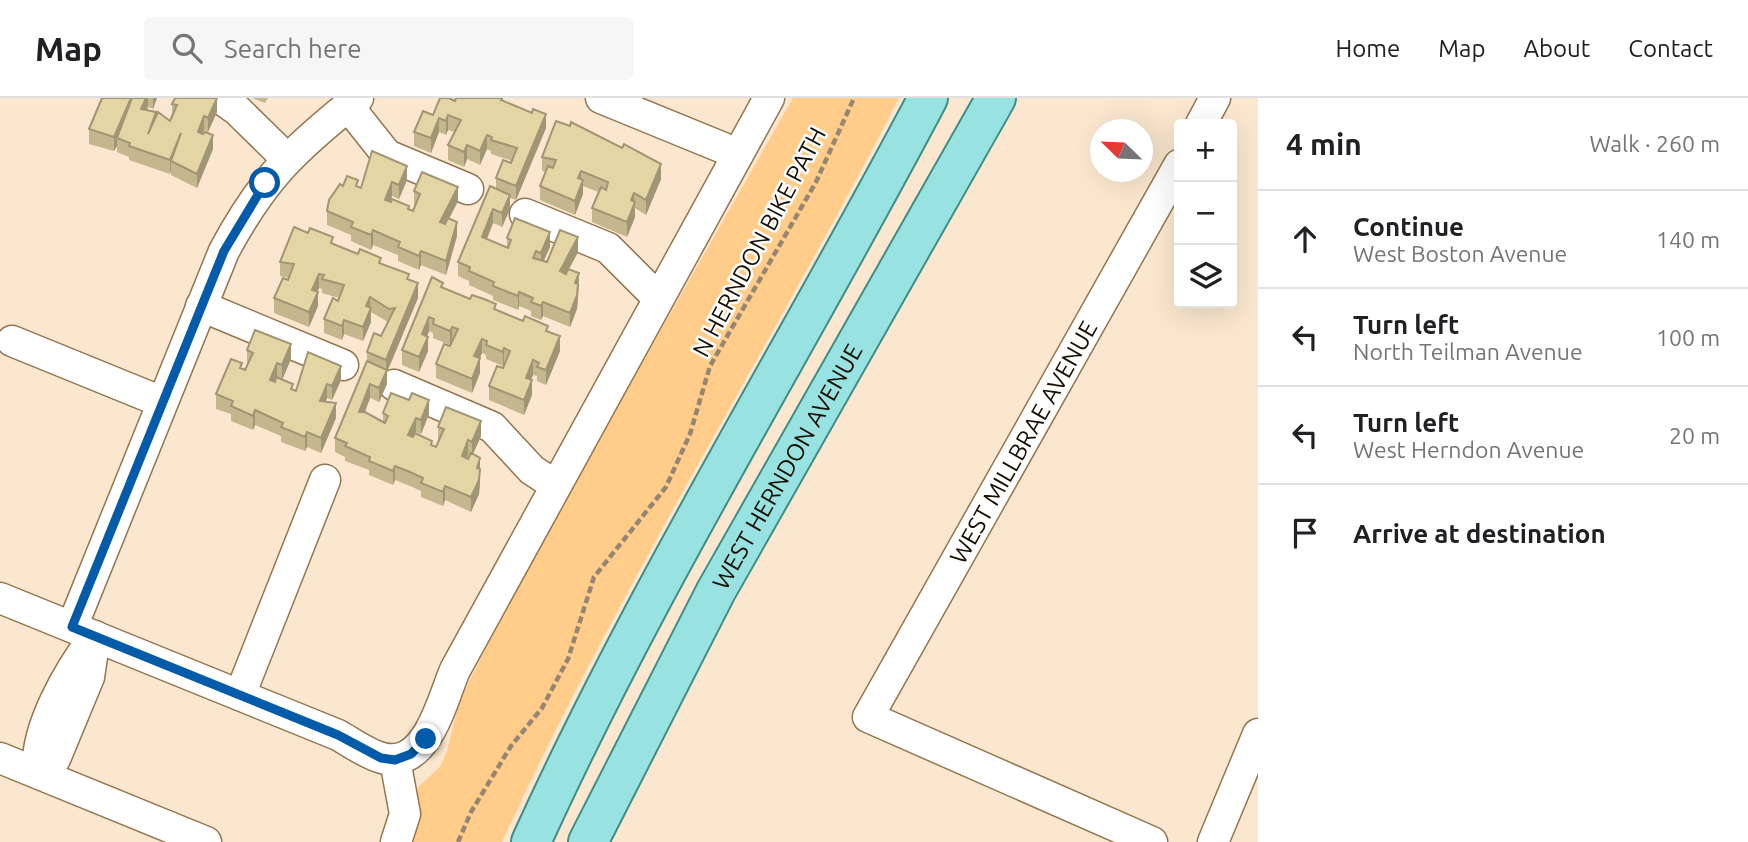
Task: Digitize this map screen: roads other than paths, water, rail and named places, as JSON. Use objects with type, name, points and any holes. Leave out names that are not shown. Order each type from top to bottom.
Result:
[{"type":"main road","points":[[531,842],[638,625],[928,98]]},
{"type":"main road","name":"WEST HERNDON AVENUE","points":[[588,842],[716,591],[996,98]]},
{"type":"street","points":[[220,98],[237,110],[286,158]]},
{"type":"street","points":[[601,98],[738,154]]},
{"type":"street","points":[[0,598],[338,735],[381,758],[395,760],[411,754],[426,739],[455,670],[769,98]]},
{"type":"street","points":[[1204,119],[1215,98]]},
{"type":"street","points":[[38,773],[36,752],[71,668],[162,402],[201,306],[243,215],[286,158],[353,102],[387,155],[468,189]]},
{"type":"street","name":"WEST MILLBRAE AVENUE","points":[[1152,842],[868,717],[1174,174]]},
{"type":"street","points":[[525,214],[608,248],[658,298]]},
{"type":"street","points":[[201,306],[343,365]]},
{"type":"street","points":[[12,341],[162,402]]},
{"type":"street","points":[[394,385],[492,427],[532,470],[555,485]]},
{"type":"street","points":[[240,695],[326,480]]},
{"type":"street","points":[[1213,842],[1258,734]]},
{"type":"street","points":[[0,758],[38,773],[152,832],[206,842]]},
{"type":"street","points":[[395,760],[405,797],[405,814],[396,842]]}]
